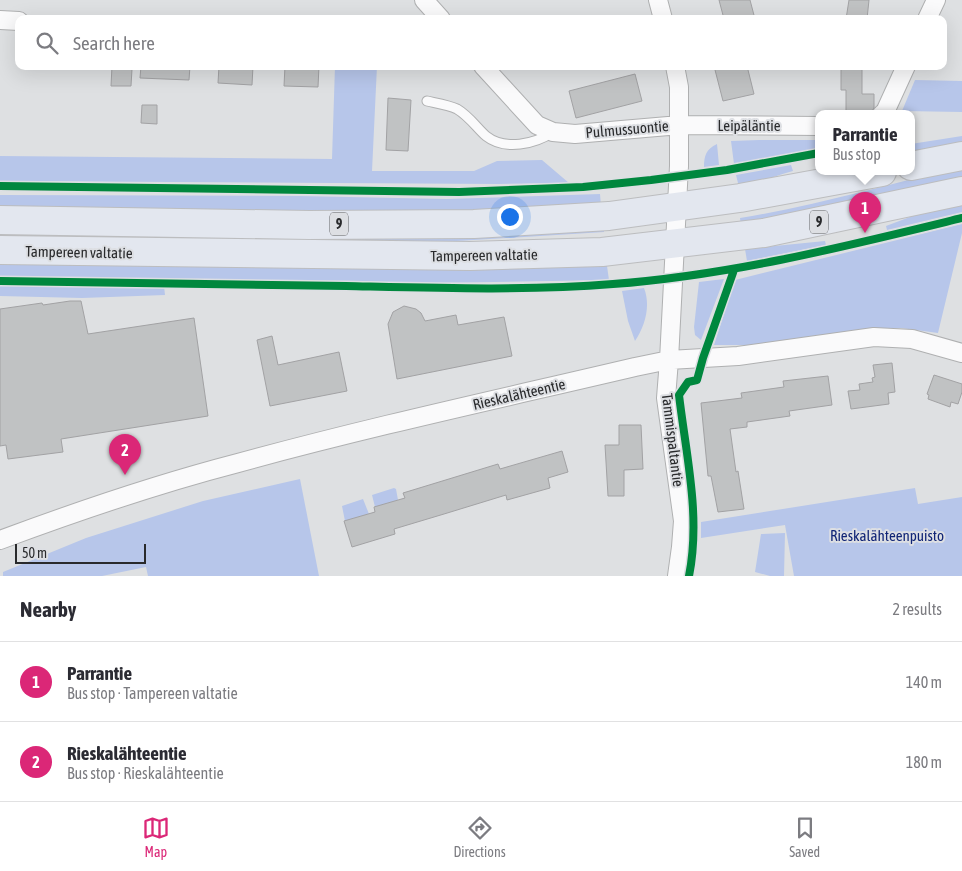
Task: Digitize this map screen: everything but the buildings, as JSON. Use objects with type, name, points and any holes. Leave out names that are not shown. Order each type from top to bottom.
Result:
[{"type":"highway","points":[[915,165],[962,156]]},
{"type":"highway","name":"Tampereen valtatie","points":[[0,220],[474,224],[609,216],[740,198],[866,175]]},
{"type":"highway","name":"Tampereen valtatie","points":[[0,250],[470,256],[602,252],[773,231],[962,191]]},
{"type":"street","points":[[424,0],[438,15]]},
{"type":"street","points":[[658,0],[662,15]]},
{"type":"street","points":[[929,15],[936,0]]},
{"type":"street","points":[[0,20],[15,21]]},
{"type":"street","name":"Pulmussuontie","points":[[487,70],[537,125],[553,132],[575,134],[680,125],[675,244]]},
{"type":"street","points":[[676,70],[679,87],[680,125]]},
{"type":"street","points":[[886,110],[904,70]]},
{"type":"street","name":"Leipäläntie","points":[[680,125],[815,126]]},
{"type":"street","name":"Tammispaltantie","points":[[675,244],[666,398],[682,520],[681,547],[676,576]]},
{"type":"street","name":"Rieskalähteentie","points":[[0,540],[124,497],[236,463],[420,417],[669,360],[738,356],[874,337],[912,339],[962,353]]},
{"type":"lane","points":[[427,101],[457,109],[487,137],[499,144],[520,144],[544,138],[553,132]]},
{"type":"green space","points":[[335,70],[377,70],[372,171],[474,171],[497,161],[542,160],[569,183],[0,181],[0,156],[332,159]]},
{"type":"green space","points":[[915,80],[962,81],[962,112],[902,110]]},
{"type":"green space","points":[[962,136],[962,147],[915,153],[915,143]]},
{"type":"green space","points":[[815,140],[815,150],[734,164],[731,141]]},
{"type":"green space","points":[[717,144],[719,165],[704,167],[706,153]]},
{"type":"green space","points":[[791,165],[793,171],[739,187],[736,175]]},
{"type":"green space","points":[[962,167],[962,181],[741,226],[740,218],[824,201]]},
{"type":"green space","points":[[600,194],[601,206],[447,214],[0,210],[0,195],[300,196],[447,199]]},
{"type":"green space","points":[[962,202],[962,212],[887,230],[886,226],[926,211]]},
{"type":"green space","points":[[962,224],[962,233],[938,333],[901,328],[882,328],[748,345],[714,345],[735,280]]},
{"type":"green space","points":[[604,227],[604,232],[392,245],[0,241],[0,231]]},
{"type":"green space","points":[[825,241],[826,245],[747,261],[745,249]]},
{"type":"green space","points":[[0,262],[435,269],[607,266],[609,280],[433,283],[0,277]]},
{"type":"green space","points":[[724,279],[701,340],[695,335],[694,327],[699,282]]},
{"type":"green space","points":[[0,286],[164,286],[165,295],[82,298],[0,296]]},
{"type":"green space","points":[[644,288],[647,302],[646,316],[642,329],[635,341],[628,321],[622,291]]},
{"type":"green space","points":[[300,479],[319,576],[148,576],[146,567],[102,576],[3,576],[3,572],[86,538],[203,501]]},
{"type":"green space","name":"Rieskalähteenpuisto","points":[[915,488],[918,504],[962,497],[962,576],[794,576],[785,525],[701,538],[701,522]]},
{"type":"green space","points":[[396,489],[398,500],[375,507],[372,495]]},
{"type":"green space","points":[[363,499],[369,514],[345,521],[342,506]]},
{"type":"green space","points":[[785,533],[784,576],[770,576],[755,572],[761,534]]},
{"type":"cycle path","points":[[0,186],[459,192],[583,187],[651,180],[727,170],[815,154]]},
{"type":"cycle path","points":[[0,281],[479,288],[546,288],[613,284],[657,280],[745,267],[832,249],[962,218]]},
{"type":"cycle path","points":[[689,576],[692,553],[693,508],[679,395],[688,382],[697,380],[734,270]]},
{"type":"place","name":"Parrantie","points":[[865,233]]},
{"type":"place","name":"Rieskalähteentie","points":[[125,475]]}]
